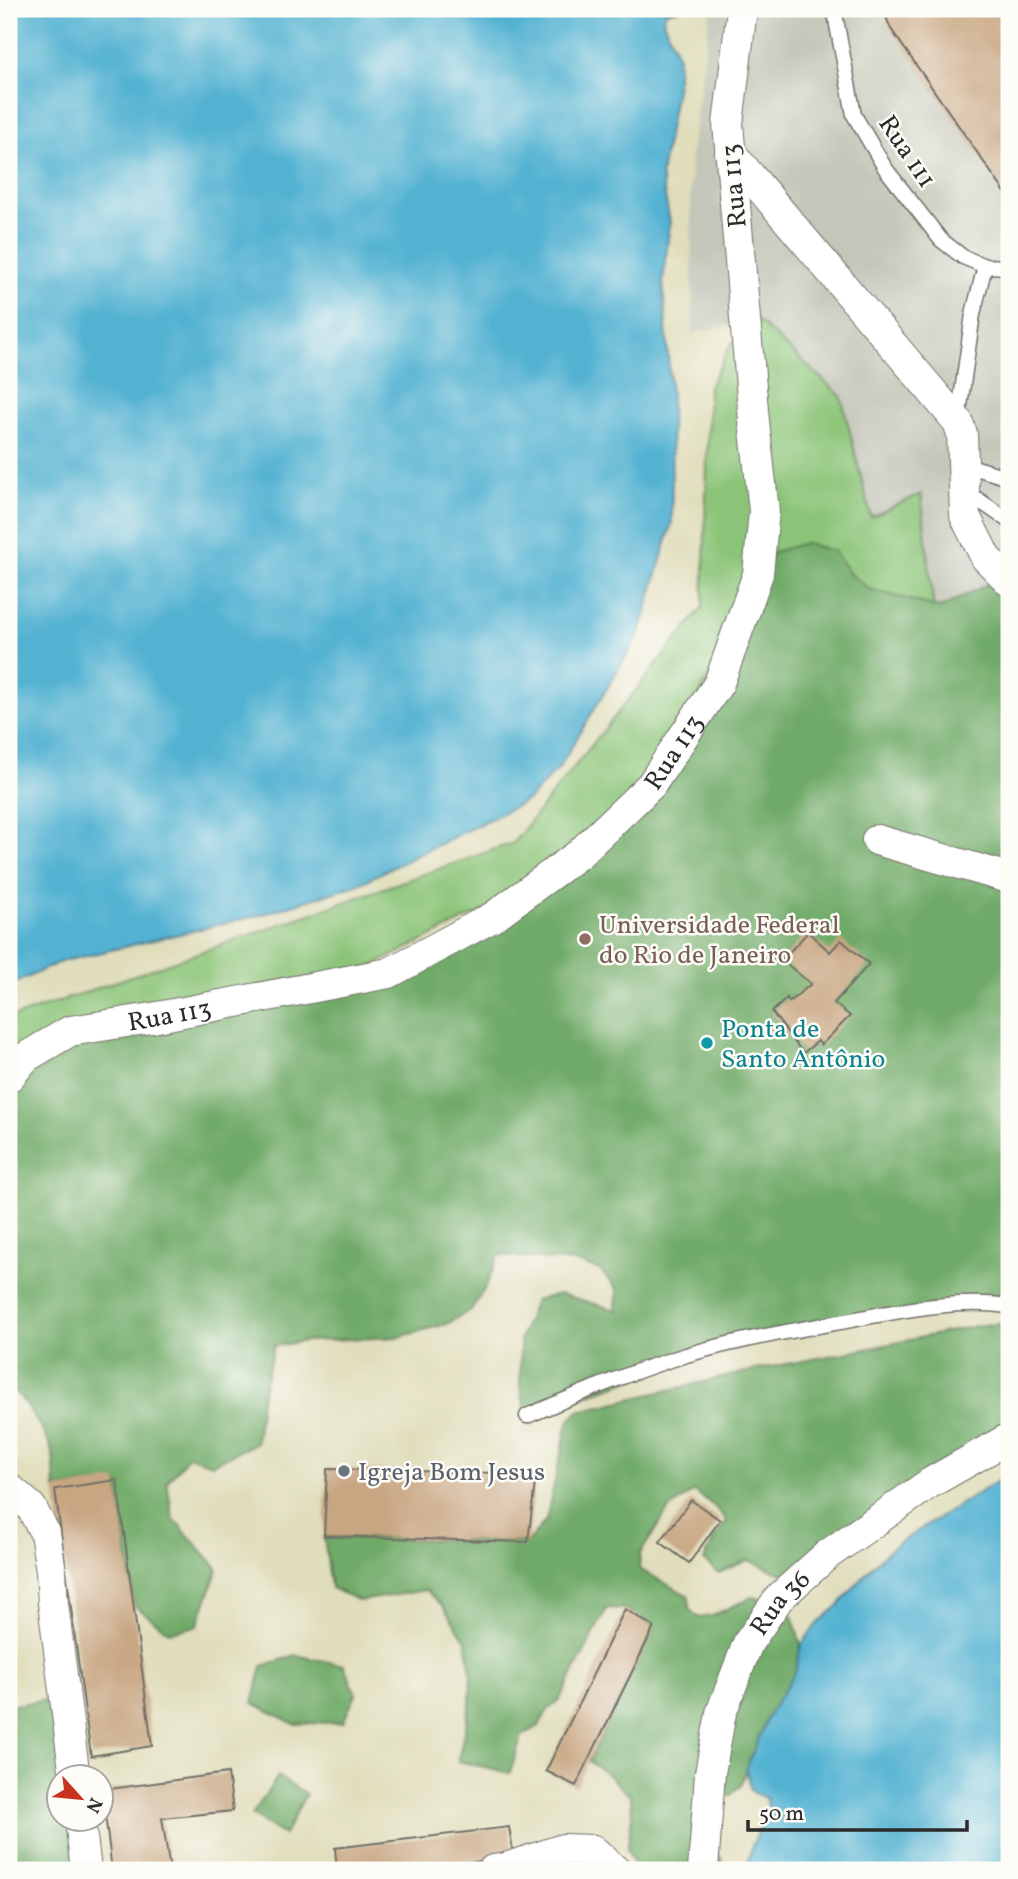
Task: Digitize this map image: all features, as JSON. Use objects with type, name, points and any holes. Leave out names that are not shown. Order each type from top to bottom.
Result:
[{"type":"street","name":"Rua 113","points":[[9,1077],[26,1057],[70,1031],[390,973],[493,917],[579,853],[651,785],[719,683],[758,574],[764,511],[728,124],[742,9]]},
{"type":"street","points":[[730,152],[958,422],[962,434],[965,516],[986,558],[1009,581]]},
{"type":"street","points":[[877,840],[1009,878]]},
{"type":"street","name":"Rua 36","points":[[703,1870],[710,1773],[721,1713],[748,1643],[779,1598],[827,1555],[930,1483],[1009,1438]]},
{"type":"street","points":[[9,1488],[31,1507],[45,1533],[73,1764]]},
{"type":"street","points":[[82,1834],[86,1870]]},
{"type":"street","points":[[493,1870],[563,1849],[593,1850],[615,1870]]},
{"type":"lane","name":"Rua 111","points":[[834,9],[854,115],[885,168],[941,240],[963,257],[985,266],[1009,267]]},
{"type":"lane","points":[[958,422],[973,314],[985,266]]},
{"type":"lane","points":[[963,477],[1009,478]]},
{"type":"lane","points":[[963,477],[1009,521]]},
{"type":"lane","points":[[527,1416],[659,1364],[751,1338],[929,1306],[986,1303],[1009,1306]]},
{"type":"shaded area","name":"Universidade Federal do Rio de Janeiro","points":[[681,9],[1009,9],[1009,1474],[894,1546],[874,1564],[838,1606],[817,1624],[801,1645],[767,1800],[768,1809],[752,1846],[746,1870],[9,1870],[9,986],[60,962],[260,915],[528,800],[559,768],[640,633],[672,522],[671,397],[663,281],[670,222],[661,175],[677,83],[678,55],[663,22],[666,11]]},
{"type":"shaded area","points":[[711,9],[1009,9],[1009,650],[935,620],[920,494],[871,517],[841,395],[757,320],[693,333],[690,160]]},
{"type":"green space","points":[[757,320],[841,396],[871,517],[921,494],[935,619],[1009,650],[9,1146],[9,1028],[14,1017],[513,843],[703,607],[709,386],[732,343]]},
{"type":"green space","points":[[805,543],[834,551],[849,573],[869,589],[941,608],[1009,573],[1009,1306],[986,1303],[751,1338],[527,1416],[520,1387],[520,1339],[535,1300],[560,1294],[616,1310],[617,1289],[600,1270],[574,1262],[498,1255],[487,1285],[471,1310],[446,1324],[399,1337],[306,1341],[274,1346],[261,1399],[256,1443],[212,1464],[188,1456],[167,1482],[173,1518],[218,1569],[197,1626],[169,1632],[134,1605],[117,1481],[55,1489],[53,1456],[47,1439],[28,1408],[9,1386],[9,1077],[70,1031],[389,973],[493,917],[651,785],[773,552]]},
{"type":"green space","points":[[1009,1323],[1009,1422],[990,1449],[784,1575],[748,1560],[719,1573],[704,1561],[713,1540],[727,1521],[715,1507],[694,1491],[668,1510],[640,1554],[639,1569],[689,1596],[689,1609],[699,1618],[712,1616],[752,1597],[770,1600],[792,1615],[801,1645],[796,1670],[767,1718],[742,1784],[731,1795],[722,1794],[717,1852],[723,1859],[722,1870],[637,1870],[627,1849],[632,1816],[631,1797],[589,1761],[654,1627],[625,1609],[607,1608],[560,1699],[547,1711],[539,1726],[522,1735],[510,1773],[458,1761],[470,1704],[471,1673],[466,1641],[442,1605],[426,1590],[360,1601],[331,1588],[324,1537],[528,1542],[546,1520],[568,1422],[579,1411],[755,1370],[981,1325]]},
{"type":"green space","points":[[296,1655],[344,1665],[356,1694],[343,1722],[294,1724],[253,1703],[262,1666]]},
{"type":"green space","points":[[52,1699],[71,1764],[46,1764],[46,1834],[82,1834],[86,1870],[9,1870],[9,1706]]},
{"type":"green space","points":[[278,1776],[306,1794],[284,1835],[252,1815]]},
{"type":"water","points":[[9,9],[680,9],[666,12],[663,21],[678,55],[677,83],[661,175],[670,222],[663,281],[671,397],[672,522],[640,633],[559,768],[528,800],[357,885],[260,915],[60,962],[9,986]]},
{"type":"water","points":[[1009,1474],[1009,1870],[746,1870],[752,1846],[768,1809],[767,1799],[751,1791],[746,1769],[767,1718],[796,1670],[801,1645],[817,1624],[838,1606],[874,1564],[894,1546]]},
{"type":"building","points":[[883,9],[1009,9],[1009,198],[891,29]]},
{"type":"building","points":[[808,932],[830,952],[841,940],[869,964],[834,1003],[850,1016],[821,1045],[818,1041],[803,1053],[772,1012],[787,998],[789,1002],[811,984],[782,960]]},
{"type":"building","points":[[327,1469],[536,1474],[528,1542],[324,1536]]},
{"type":"building","points":[[117,1480],[152,1746],[91,1756],[55,1489]]},
{"type":"building","points":[[691,1500],[720,1520],[689,1563],[660,1542]]},
{"type":"building","points":[[625,1609],[654,1627],[576,1786],[546,1771]]},
{"type":"building","points":[[228,1773],[233,1811],[162,1818],[170,1870],[112,1870],[108,1834],[116,1834],[116,1788]]},
{"type":"building","points":[[509,1827],[514,1857],[410,1870],[337,1870],[335,1848]]},
{"type":"place","name":"Universidade Federal do Rio de Janeiro","points":[[585,939]]},
{"type":"place","name":"Ponta de Santo Antônio","points":[[707,1043]]},
{"type":"place","name":"Igreja Bom Jesus","points":[[344,1471]]}]
